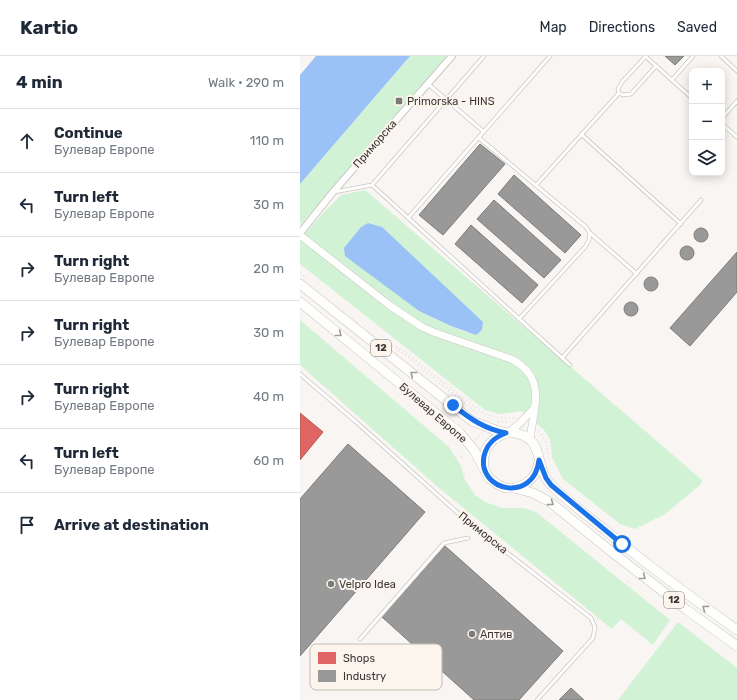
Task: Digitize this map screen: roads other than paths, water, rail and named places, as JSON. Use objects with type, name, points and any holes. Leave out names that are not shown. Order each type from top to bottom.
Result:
[{"type":"main road","name":"Булевар Европе","points":[[300,284],[472,421],[491,429],[508,433],[518,433],[530,439]]},
{"type":"main road","name":"Булевар Европе","points":[[300,302],[306,313],[460,433],[474,450],[489,478],[506,488],[515,488],[533,493],[550,502],[612,553],[737,646]]},
{"type":"main road","points":[[485,470],[483,460],[485,451],[490,442],[497,436],[508,433]]},
{"type":"main road","name":"12","points":[[530,439],[537,451],[546,478],[559,492],[622,544],[737,630]]},
{"type":"main road","points":[[515,488],[530,482],[535,476],[539,460]]},
{"type":"street","name":"Приморска","points":[[300,234],[332,192],[452,56]]},
{"type":"street","points":[[300,234],[394,309],[422,328],[511,359],[521,364],[529,372],[534,381],[536,392],[530,439]]},
{"type":"street","points":[[508,433],[522,422],[534,407]]},
{"type":"lane","points":[[332,192],[372,185],[484,56]]},
{"type":"lane","points":[[408,218],[550,56]]},
{"type":"lane","points":[[536,185],[619,93],[618,89],[622,82],[645,56],[689,95]]},
{"type":"lane","points":[[672,80],[693,56]]},
{"type":"lane","points":[[721,56],[737,71]]},
{"type":"lane","points":[[619,93],[623,95],[631,94],[656,66]]},
{"type":"lane","points":[[428,84],[484,132]]},
{"type":"lane","points":[[725,115],[737,101]]},
{"type":"lane","points":[[725,127],[737,137]]},
{"type":"lane","points":[[581,134],[680,224]]},
{"type":"lane","points":[[479,138],[586,227],[590,233],[637,274]]},
{"type":"lane","points":[[372,185],[570,365]]},
{"type":"lane","points":[[562,358],[702,200]]},
{"type":"lane","points":[[519,318],[584,247],[589,240],[590,233]]},
{"type":"lane","name":"Приморска","points":[[300,374],[476,528],[591,618],[595,627],[593,638],[537,700]]},
{"type":"lane","points":[[360,639],[444,543],[468,538]]},
{"type":"water","points":[[316,56],[410,56],[300,184],[300,75]]},
{"type":"water","points":[[368,223],[382,227],[483,322],[482,330],[476,335],[451,326],[419,311],[345,256],[344,248],[361,227]]},
{"type":"place","name":"Primorska - HINS","points":[[399,101]]},
{"type":"place","name":"Velpro Idea","points":[[331,584]]},
{"type":"place","name":"Аптив","points":[[472,634]]}]
